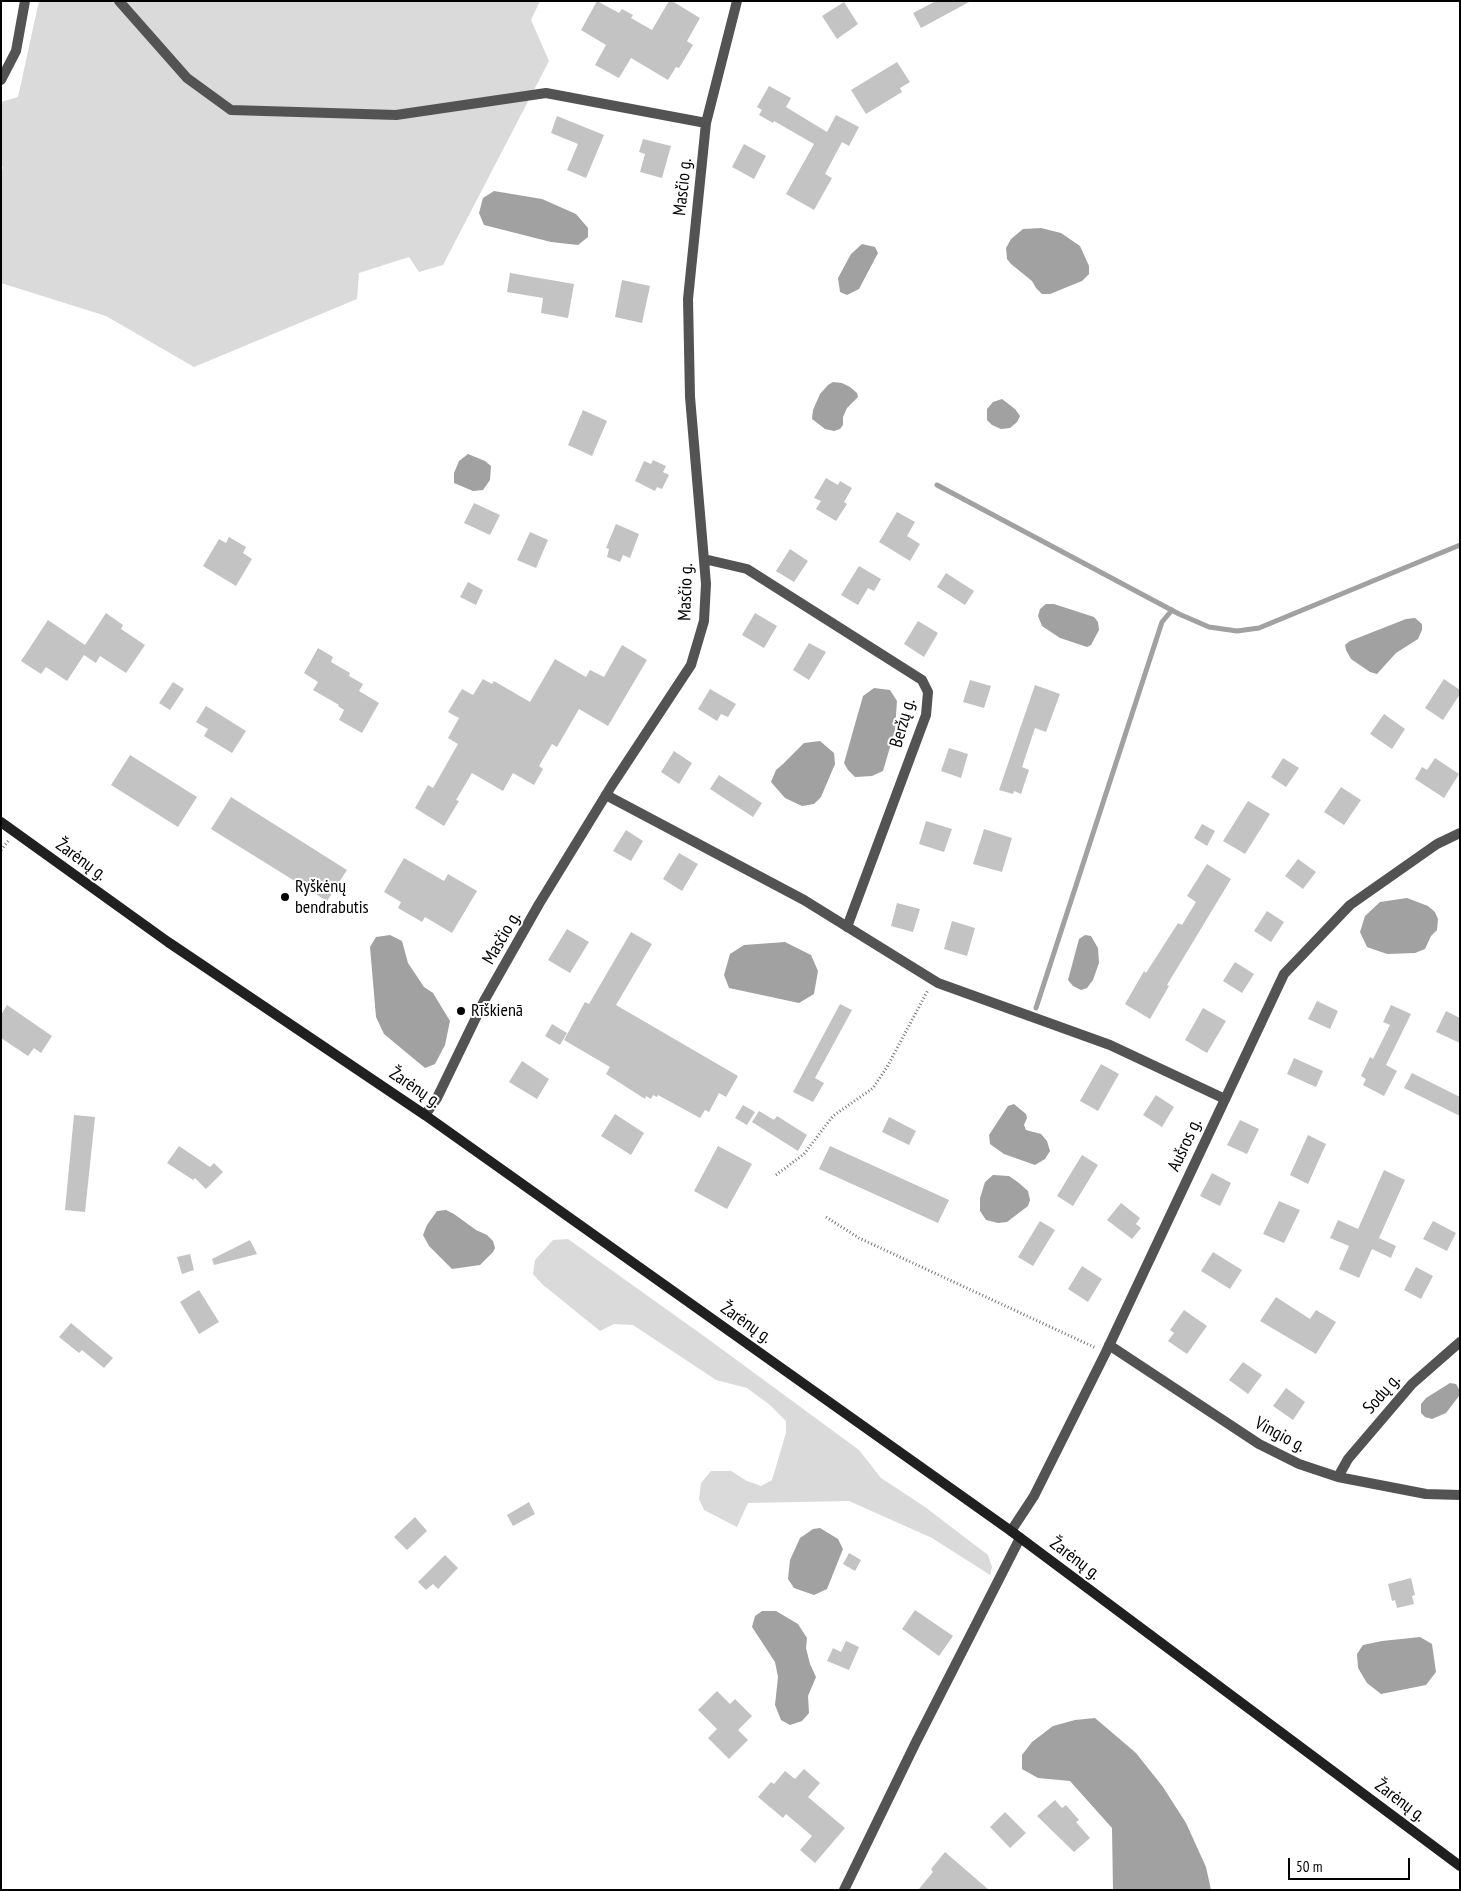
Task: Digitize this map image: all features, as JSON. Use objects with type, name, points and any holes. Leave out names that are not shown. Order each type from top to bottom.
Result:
[{"type":"main road","name":"Žarėnų g.","points":[[1,822],[168,942],[425,1115],[1011,1531],[1460,1866]]},
{"type":"street","points":[[1,80],[16,51],[25,1]]},
{"type":"street","points":[[119,1],[187,78],[231,110],[396,115],[546,93],[706,123]]},
{"type":"street","name":"Masčio g.","points":[[425,1115],[437,1098],[484,1001],[539,904],[606,795],[691,665],[704,621],[706,584],[690,397],[688,299],[706,123],[737,1]]},
{"type":"street","name":"Beržų g.","points":[[704,559],[747,569],[922,680],[928,692],[926,715],[847,927]]},
{"type":"street","points":[[606,795],[804,900],[933,980],[1110,1045],[1225,1099]]},
{"type":"street","name":"Aušros g.","points":[[1011,1531],[1034,1496],[1107,1349],[1284,974],[1350,905],[1437,844],[1460,833]]},
{"type":"street","name":"Sodų g.","points":[[1338,1477],[1348,1459],[1412,1384],[1460,1342]]},
{"type":"street","name":"Vingio g.","points":[[1107,1349],[1258,1444],[1299,1464],[1338,1477],[1426,1494],[1460,1495]]},
{"type":"street","points":[[844,1890],[916,1742],[1020,1538]]},
{"type":"path","points":[[776,1175],[804,1154],[833,1116],[872,1088],[887,1067],[933,980]]},
{"type":"path","points":[[826,1217],[859,1238],[1107,1349]]},
{"type":"shaded area","points":[[39,1],[540,1],[531,20],[549,61],[443,265],[419,272],[409,257],[359,273],[357,299],[194,367],[106,316],[1,283],[1,173],[3,167],[1,166],[1,102],[18,97]]},
{"type":"shaded area","points":[[494,191],[542,199],[576,214],[588,228],[588,237],[578,245],[551,242],[484,225],[479,213],[483,198]]},
{"type":"shaded area","points":[[1041,228],[1061,233],[1080,246],[1089,266],[1089,274],[1082,281],[1050,294],[1042,294],[1032,281],[1007,259],[1006,248],[1011,239],[1023,229]]},
{"type":"shaded area","points":[[862,244],[875,247],[878,253],[859,289],[847,295],[840,292],[838,278],[851,254]]},
{"type":"shaded area","points":[[833,382],[842,383],[850,387],[857,393],[858,397],[847,408],[843,417],[843,425],[840,429],[834,431],[825,429],[812,419],[813,410],[820,394]]},
{"type":"shaded area","points":[[1002,399],[1015,409],[1020,416],[1017,422],[1010,428],[1001,429],[992,425],[987,420],[987,409],[993,402]]},
{"type":"shaded area","points":[[468,454],[485,461],[491,466],[490,480],[483,490],[473,491],[454,483],[454,473],[459,461]]},
{"type":"shaded area","points":[[1046,604],[1054,604],[1094,617],[1098,622],[1099,630],[1091,645],[1087,647],[1060,638],[1042,626],[1038,616],[1040,609]]},
{"type":"shaded area","points":[[1415,618],[1422,624],[1422,630],[1418,639],[1396,653],[1377,674],[1370,672],[1351,659],[1346,650],[1345,645],[1350,641],[1406,619]]},
{"type":"shaded area","points":[[874,688],[890,690],[897,701],[895,730],[883,771],[872,776],[855,777],[844,763],[863,696]]},
{"type":"shaded area","points":[[820,741],[834,753],[835,764],[821,797],[814,804],[802,806],[785,798],[771,782],[776,770],[804,743]]},
{"type":"shaded area","points":[[1407,898],[1428,906],[1435,912],[1438,919],[1437,930],[1431,936],[1425,949],[1415,953],[1387,954],[1367,947],[1360,932],[1365,916],[1380,902]]},
{"type":"shaded area","points":[[390,935],[402,941],[408,963],[424,987],[433,993],[450,1021],[445,1045],[435,1064],[425,1068],[384,1034],[376,1017],[370,947],[376,937]]},
{"type":"shaded area","points":[[1085,935],[1091,936],[1098,948],[1099,963],[1093,980],[1087,988],[1081,990],[1073,986],[1068,980],[1079,939]]},
{"type":"shaded area","points":[[785,942],[811,955],[818,971],[814,994],[799,1003],[729,988],[724,975],[730,954],[744,945]]},
{"type":"shaded area","points":[[1014,1104],[1026,1114],[1027,1118],[1024,1125],[1026,1130],[1041,1134],[1047,1141],[1050,1151],[1045,1159],[1035,1165],[1004,1154],[990,1144],[989,1135],[1008,1106]]},
{"type":"shaded area","points":[[993,1175],[1009,1176],[1028,1191],[1030,1200],[1028,1206],[1007,1222],[998,1223],[986,1220],[980,1211],[980,1198],[985,1182]]},
{"type":"shaded area","points":[[446,1210],[487,1235],[493,1241],[495,1248],[493,1252],[480,1265],[452,1269],[429,1246],[423,1235],[427,1225],[437,1211]]},
{"type":"shaded area","points":[[568,1239],[859,1450],[881,1478],[925,1507],[988,1555],[992,1567],[990,1575],[932,1538],[849,1501],[748,1503],[737,1527],[704,1510],[699,1499],[701,1483],[711,1471],[731,1471],[747,1481],[761,1486],[772,1480],[786,1433],[786,1421],[770,1405],[747,1388],[716,1380],[633,1325],[614,1324],[600,1331],[542,1284],[533,1274],[535,1260],[553,1240]]},
{"type":"shaded area","points":[[1450,1383],[1456,1384],[1459,1389],[1459,1396],[1446,1413],[1432,1419],[1425,1417],[1421,1413],[1421,1404],[1426,1398]]},
{"type":"shaded area","points":[[820,1528],[838,1539],[843,1549],[827,1589],[814,1595],[794,1588],[788,1579],[790,1560],[800,1538],[813,1529]]},
{"type":"shaded area","points":[[762,1611],[776,1611],[798,1624],[807,1638],[806,1648],[816,1677],[808,1696],[809,1713],[802,1721],[790,1725],[781,1720],[775,1705],[778,1677],[775,1662],[752,1627],[755,1616]]},
{"type":"shaded area","points":[[1420,1637],[1432,1644],[1436,1672],[1426,1685],[1381,1694],[1367,1683],[1358,1668],[1357,1654],[1363,1645]]},
{"type":"shaded area","points":[[1095,1718],[1136,1753],[1163,1787],[1186,1823],[1206,1867],[1211,1890],[1113,1890],[1112,1828],[1070,1781],[1038,1778],[1022,1769],[1022,1755],[1032,1742],[1053,1726],[1075,1720]]},
{"type":"building","points":[[597,1],[619,13],[622,9],[633,15],[631,18],[652,30],[669,1],[700,18],[687,41],[693,45],[679,68],[676,67],[668,80],[631,58],[619,78],[595,65],[606,45],[581,30]]},
{"type":"building","points":[[936,1],[971,1],[921,28],[913,13]]},
{"type":"building","points":[[844,2],[858,24],[837,39],[822,16]]},
{"type":"building","points":[[897,62],[910,82],[900,88],[902,92],[866,114],[851,90]]},
{"type":"building","points":[[769,86],[791,98],[786,107],[827,132],[836,115],[859,127],[849,146],[842,142],[825,174],[832,178],[814,210],[786,194],[814,144],[774,121],[773,123],[759,115],[762,110],[757,107]]},
{"type":"building","points":[[557,116],[604,135],[586,178],[567,170],[578,144],[551,133]]},
{"type":"building","points":[[643,139],[671,146],[662,178],[640,172],[645,154],[639,152]]},
{"type":"building","points":[[744,144],[766,156],[754,179],[732,167]]},
{"type":"building","points":[[510,273],[574,284],[568,318],[541,313],[543,298],[507,292]]},
{"type":"building","points":[[622,280],[650,286],[642,323],[615,317]]},
{"type":"building","points":[[583,410],[607,421],[592,456],[568,445]]},
{"type":"building","points":[[653,460],[666,466],[663,472],[669,475],[662,489],[657,487],[655,491],[635,481],[644,461],[651,464]]},
{"type":"building","points":[[826,478],[838,485],[840,481],[852,488],[844,502],[847,504],[836,521],[816,509],[821,501],[814,498]]},
{"type":"building","points":[[474,503],[500,515],[490,535],[464,523]]},
{"type":"building","points":[[897,512],[915,522],[907,536],[920,544],[910,561],[879,542]]},
{"type":"building","points":[[616,524],[639,534],[630,558],[623,555],[620,562],[607,557],[609,549],[606,548]]},
{"type":"building","points":[[530,532],[548,540],[536,568],[517,560]]},
{"type":"building","points":[[229,537],[246,547],[243,553],[252,559],[236,586],[203,566],[219,539],[226,543]]},
{"type":"building","points":[[790,549],[808,561],[794,582],[776,571]]},
{"type":"building","points":[[859,566],[881,579],[874,591],[868,588],[858,605],[841,595]]},
{"type":"building","points":[[946,573],[974,591],[965,605],[937,587]]},
{"type":"building","points":[[468,582],[483,590],[476,605],[460,597]]},
{"type":"building","points":[[106,613],[123,625],[121,629],[145,645],[126,673],[100,656],[96,663],[84,655],[67,681],[46,667],[41,674],[21,661],[48,620],[85,645]]},
{"type":"building","points":[[755,613],[777,626],[764,648],[742,635]]},
{"type":"building","points":[[918,621],[938,633],[924,657],[904,644]]},
{"type":"building","points":[[809,643],[826,652],[809,680],[793,670]]},
{"type":"building","points":[[622,645],[647,660],[608,726],[579,709],[557,747],[552,744],[539,766],[543,769],[534,785],[513,773],[503,791],[472,773],[456,800],[459,801],[444,826],[415,808],[428,785],[433,788],[458,744],[448,738],[459,718],[448,712],[462,689],[473,695],[483,679],[492,684],[494,681],[530,702],[555,659],[586,677],[590,670],[604,677]]},
{"type":"building","points":[[318,648],[333,657],[331,662],[350,673],[349,676],[363,684],[359,691],[379,703],[362,733],[339,720],[344,710],[313,690],[318,682],[304,673]]},
{"type":"building","points":[[1444,679],[1460,690],[1460,694],[1443,720],[1425,708]]},
{"type":"building","points":[[970,680],[991,686],[984,708],[963,702]]},
{"type":"building","points":[[173,682],[184,689],[170,710],[159,703]]},
{"type":"building","points":[[1035,685],[1060,694],[1046,732],[1035,728],[1022,767],[1029,770],[1021,794],[1014,791],[1013,794],[999,790]]},
{"type":"building","points":[[710,689],[736,704],[728,717],[721,714],[717,721],[698,709]]},
{"type":"building","points":[[206,706],[246,731],[232,753],[204,736],[208,729],[196,722]]},
{"type":"building","points":[[1384,714],[1405,729],[1392,749],[1370,734]]},
{"type":"building","points":[[949,748],[968,754],[961,778],[941,771]]},
{"type":"building","points":[[674,751],[692,763],[679,784],[661,772]]},
{"type":"building","points":[[130,755],[197,797],[178,827],[111,785]]},
{"type":"building","points":[[1283,758],[1299,768],[1286,787],[1271,777]]},
{"type":"building","points":[[1435,758],[1459,774],[1444,798],[1415,779],[1422,767],[1427,770]]},
{"type":"building","points":[[719,775],[762,803],[753,817],[710,789]]},
{"type":"building","points":[[1341,787],[1361,800],[1344,825],[1324,812]]},
{"type":"building","points":[[231,797],[347,870],[327,901],[211,829]]},
{"type":"building","points":[[1248,801],[1270,814],[1245,854],[1223,841]]},
{"type":"building","points":[[926,821],[952,829],[944,852],[919,844]]},
{"type":"building","points":[[1202,824],[1215,831],[1207,846],[1194,838]]},
{"type":"building","points":[[984,829],[1012,838],[1002,872],[973,864]]},
{"type":"building","points":[[626,830],[643,841],[631,861],[613,851]]},
{"type":"building","points":[[679,853],[698,864],[682,891],[663,879]]},
{"type":"building","points":[[404,858],[444,881],[448,874],[477,891],[452,933],[425,917],[422,922],[398,908],[401,902],[384,892]]},
{"type":"building","points":[[1298,859],[1316,872],[1303,889],[1285,876]]},
{"type":"building","points":[[1207,864],[1231,879],[1167,985],[1169,986],[1150,1019],[1125,1004],[1144,971],[1146,973],[1178,923],[1182,925],[1196,902],[1187,896]]},
{"type":"building","points":[[897,903],[920,909],[913,932],[891,926]]},
{"type":"building","points":[[1267,911],[1284,922],[1271,942],[1254,931]]},
{"type":"building","points":[[952,921],[975,928],[967,956],[944,949]]},
{"type":"building","points":[[567,929],[589,942],[570,973],[548,960]]},
{"type":"building","points":[[631,932],[652,944],[616,1005],[738,1076],[726,1097],[719,1093],[709,1112],[705,1110],[700,1118],[658,1095],[657,1097],[653,1095],[651,1099],[646,1096],[645,1099],[606,1074],[610,1067],[564,1040],[585,1002],[589,1004]]},
{"type":"building","points":[[1235,962],[1254,974],[1242,993],[1223,981]]},
{"type":"building","points":[[1317,1001],[1338,1011],[1330,1029],[1308,1019]]},
{"type":"building","points":[[840,1004],[852,1010],[815,1078],[824,1083],[813,1102],[793,1092]]},
{"type":"building","points":[[7,1005],[52,1036],[41,1053],[34,1048],[28,1056],[1,1038],[1,1015]]},
{"type":"building","points":[[1391,1005],[1411,1014],[1386,1065],[1397,1071],[1384,1096],[1363,1085],[1366,1079],[1361,1076],[1370,1057],[1373,1059],[1390,1025],[1383,1022]]},
{"type":"building","points":[[1203,1008],[1226,1021],[1207,1053],[1185,1040]]},
{"type":"building","points":[[1446,1011],[1460,1018],[1460,1043],[1436,1032]]},
{"type":"building","points":[[552,1024],[567,1033],[560,1045],[545,1036]]},
{"type":"building","points":[[1294,1058],[1323,1071],[1316,1087],[1287,1074]]},
{"type":"building","points":[[522,1061],[549,1079],[537,1099],[509,1082]]},
{"type":"building","points":[[1101,1064],[1119,1074],[1098,1111],[1080,1101]]},
{"type":"building","points":[[1412,1073],[1460,1097],[1460,1116],[1404,1088]]},
{"type":"building","points":[[1156,1095],[1174,1107],[1162,1127],[1143,1115]]},
{"type":"building","points":[[743,1105],[755,1112],[747,1125],[735,1118]]},
{"type":"building","points":[[759,1111],[774,1120],[777,1116],[807,1135],[798,1151],[752,1122]]},
{"type":"building","points":[[615,1114],[644,1133],[631,1155],[601,1136]]},
{"type":"building","points":[[74,1115],[95,1117],[85,1212],[65,1210]]},
{"type":"building","points":[[889,1117],[916,1131],[909,1145],[882,1132]]},
{"type":"building","points":[[1240,1120],[1259,1129],[1247,1154],[1227,1145]]},
{"type":"building","points":[[1308,1135],[1326,1144],[1308,1184],[1290,1175]]},
{"type":"building","points":[[179,1146],[210,1167],[214,1163],[223,1172],[206,1189],[195,1178],[193,1180],[167,1163]]},
{"type":"building","points":[[718,1146],[752,1164],[727,1209],[694,1191]]},
{"type":"building","points":[[830,1146],[949,1200],[938,1223],[819,1169]]},
{"type":"building","points":[[1082,1155],[1098,1165],[1073,1206],[1057,1196]]},
{"type":"building","points":[[1384,1170],[1405,1180],[1379,1238],[1396,1246],[1391,1258],[1372,1249],[1359,1278],[1339,1269],[1349,1246],[1330,1238],[1338,1220],[1358,1229]]},
{"type":"building","points":[[1212,1173],[1231,1183],[1220,1206],[1200,1196]]},
{"type":"building","points":[[1279,1201],[1300,1210],[1284,1243],[1263,1234]]},
{"type":"building","points":[[1121,1203],[1140,1218],[1136,1224],[1141,1228],[1132,1239],[1107,1220]]},
{"type":"building","points":[[1040,1221],[1055,1230],[1033,1266],[1018,1257]]},
{"type":"building","points":[[1433,1221],[1456,1233],[1447,1251],[1423,1239]]},
{"type":"building","points":[[250,1240],[257,1254],[214,1265],[212,1259]]},
{"type":"building","points":[[1213,1252],[1242,1270],[1230,1289],[1201,1271]]},
{"type":"building","points":[[190,1254],[194,1270],[182,1274],[177,1257]]},
{"type":"building","points":[[1082,1266],[1102,1279],[1088,1302],[1068,1289]]},
{"type":"building","points":[[1416,1267],[1433,1276],[1421,1299],[1404,1290]]},
{"type":"building","points":[[199,1290],[219,1322],[199,1334],[180,1302]]},
{"type":"building","points":[[1276,1297],[1310,1319],[1316,1310],[1336,1322],[1316,1354],[1260,1321]]},
{"type":"building","points":[[1184,1310],[1207,1326],[1187,1354],[1168,1341],[1174,1333],[1170,1330]]},
{"type":"building","points":[[71,1323],[113,1358],[104,1368],[82,1350],[79,1353],[59,1337]]},
{"type":"building","points":[[1243,1362],[1262,1375],[1248,1394],[1229,1380]]},
{"type":"building","points":[[1286,1388],[1305,1402],[1293,1420],[1273,1406]]},
{"type":"building","points":[[529,1502],[535,1514],[513,1526],[507,1515]]},
{"type":"building","points":[[415,1517],[427,1531],[407,1550],[394,1537]]},
{"type":"building","points":[[849,1553],[861,1560],[855,1571],[843,1564]]},
{"type":"building","points":[[445,1555],[458,1568],[438,1589],[433,1584],[426,1590],[418,1582]]},
{"type":"building","points":[[1411,1578],[1415,1595],[1412,1596],[1414,1604],[1397,1608],[1395,1600],[1392,1601],[1388,1584]]},
{"type":"building","points":[[915,1610],[953,1636],[939,1656],[902,1629]]},
{"type":"building","points":[[846,1641],[859,1647],[849,1670],[827,1661],[833,1648],[841,1652]]},
{"type":"building","points":[[717,1691],[730,1704],[735,1699],[752,1716],[738,1730],[748,1740],[729,1759],[708,1738],[717,1729],[698,1710]]},
{"type":"building","points":[[804,1769],[820,1783],[808,1797],[845,1828],[815,1863],[800,1850],[812,1836],[786,1814],[783,1818],[758,1797],[771,1782],[774,1784],[785,1771],[795,1779]]},
{"type":"building","points":[[1055,1800],[1062,1808],[1066,1805],[1079,1820],[1076,1822],[1090,1838],[1074,1852],[1037,1816]]},
{"type":"building","points":[[1005,1812],[1026,1833],[1010,1848],[990,1827]]},
{"type":"building","points":[[945,1852],[989,1890],[918,1890],[933,1872],[931,1869]]},
{"type":"waterway","points":[[937,485],[1179,614],[1209,627],[1237,631],[1259,628],[1460,545]]},
{"type":"waterway","points":[[1036,1008],[1162,622],[1172,610]]},
{"type":"place","name":"Ryškėnų bendrabutis","points":[[285,897]]},
{"type":"place","name":"Rīškienā","points":[[461,1011]]}]
